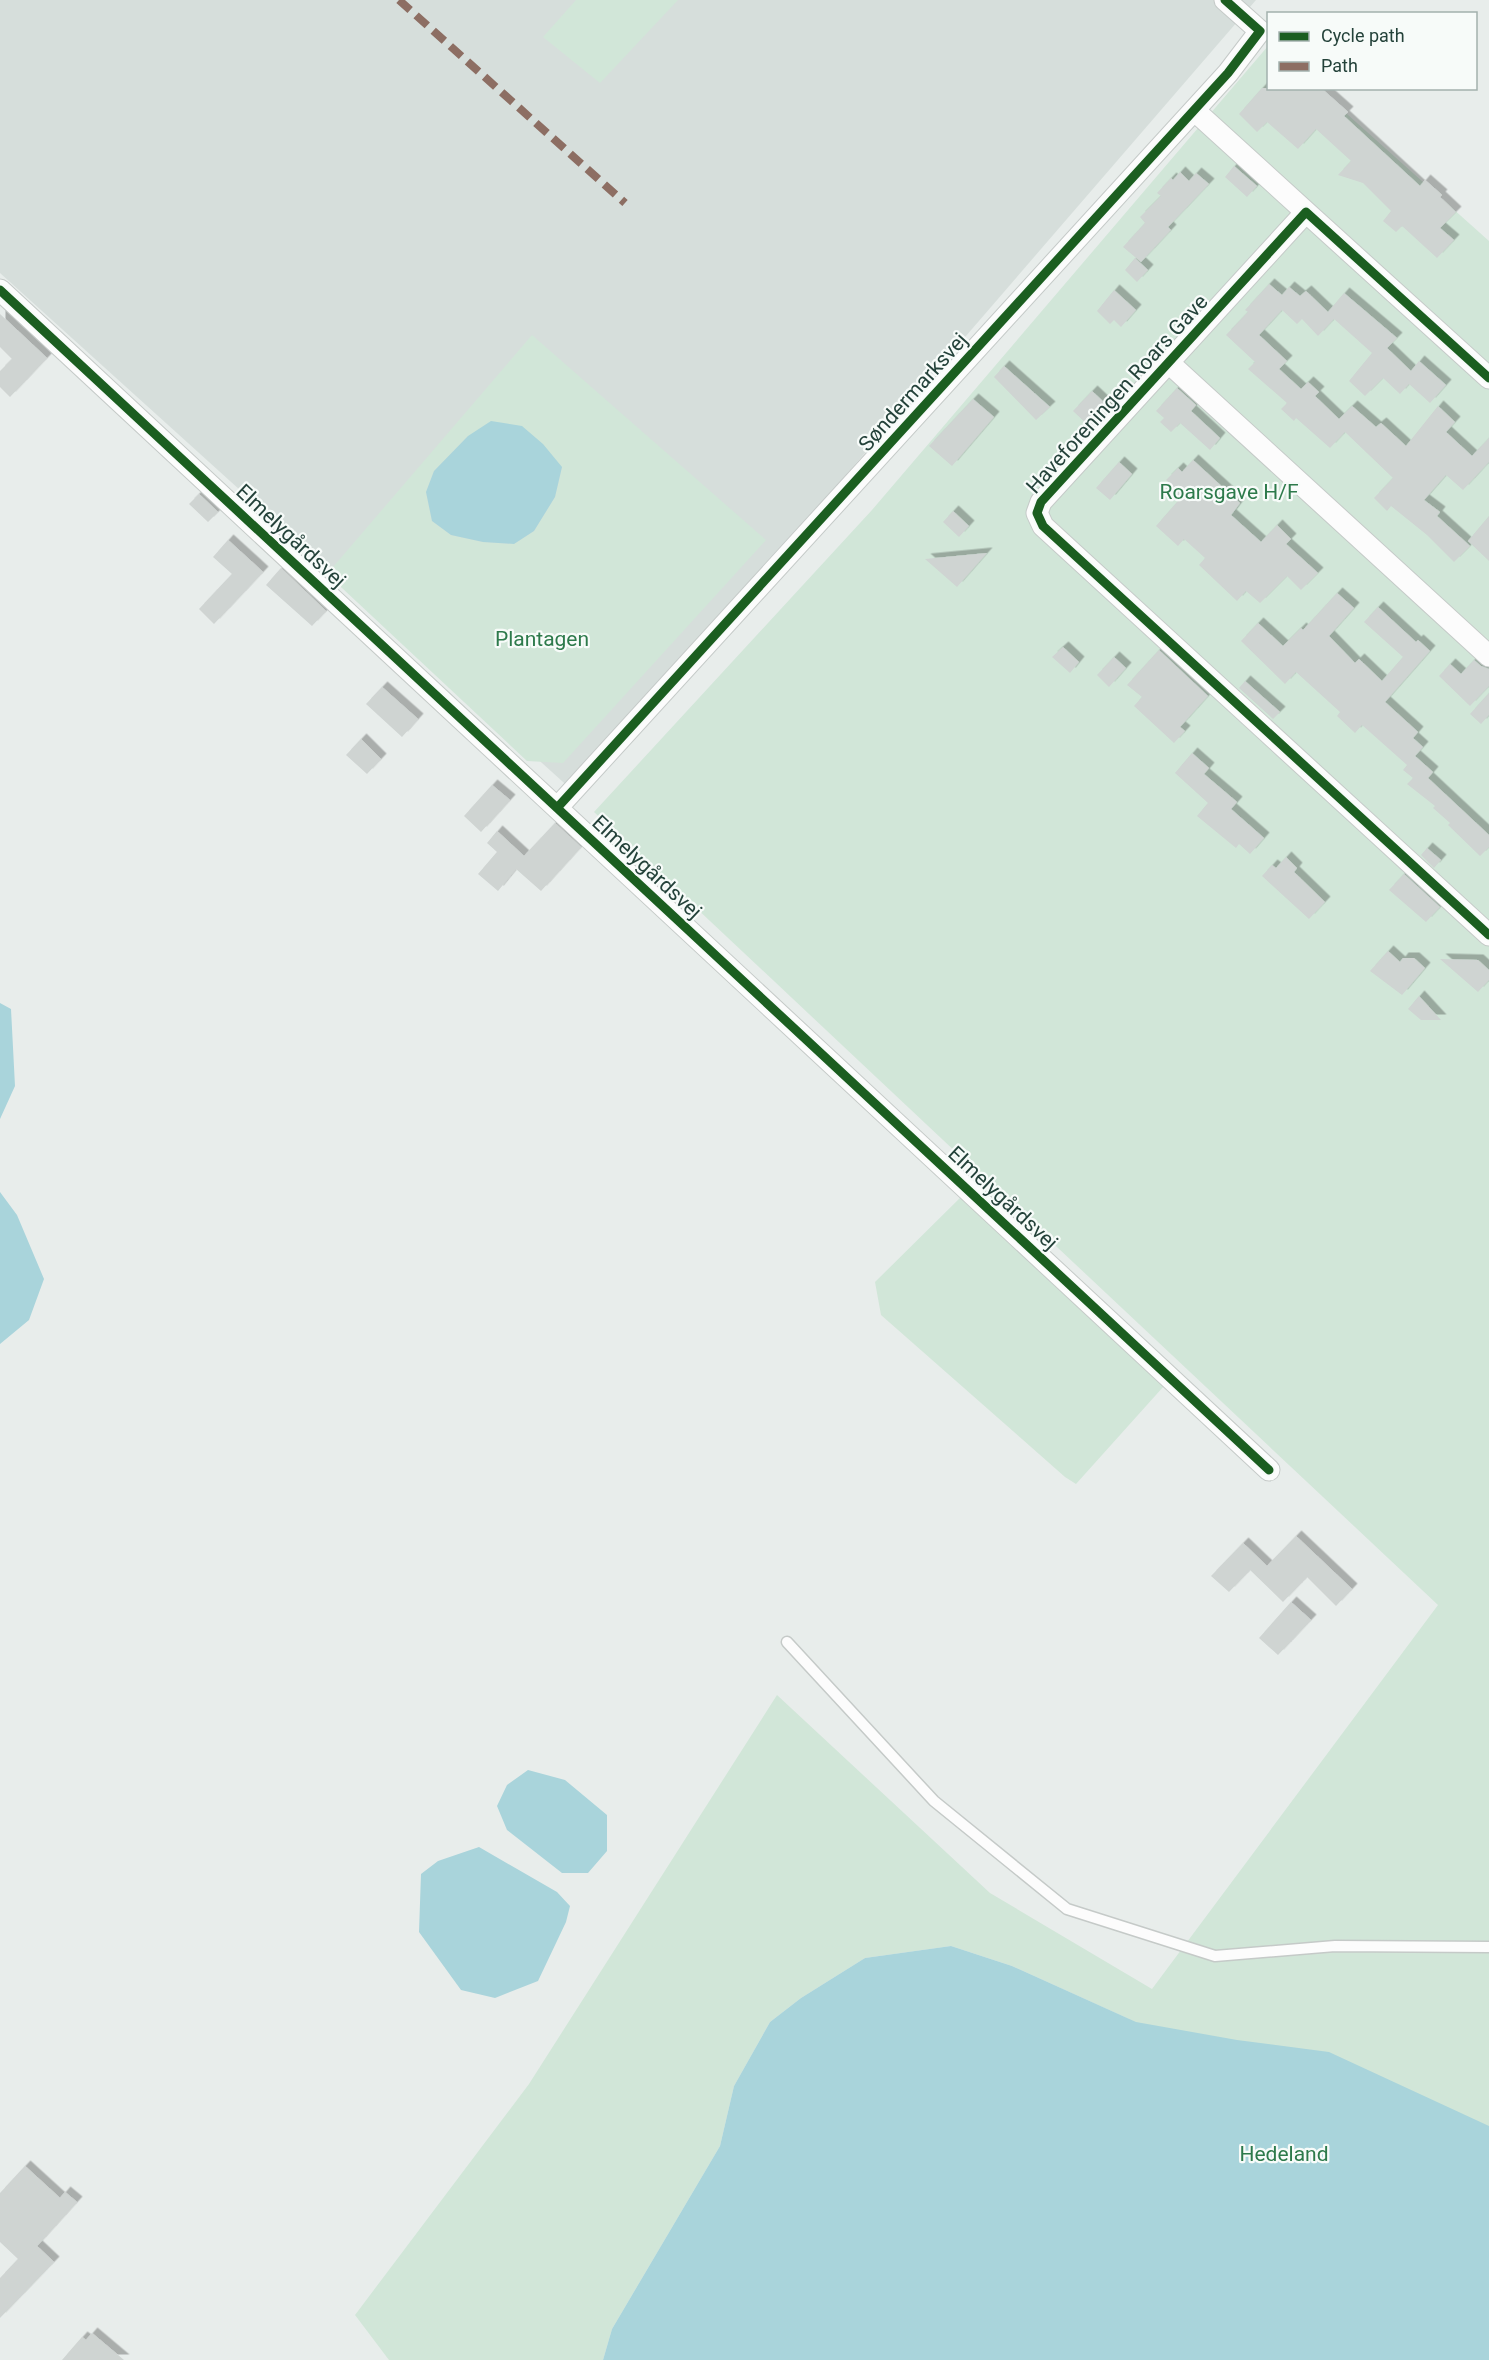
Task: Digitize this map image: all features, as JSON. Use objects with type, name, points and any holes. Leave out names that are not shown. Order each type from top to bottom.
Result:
[{"type":"street","name":"Søndermarksvej","points":[[557,808],[1228,73],[1260,31],[1225,0]]},
{"type":"street","points":[[1195,111],[1489,378]]},
{"type":"street","name":"Haveforeningen Roars Gave","points":[[1306,212],[1041,502],[1036,513],[1043,526],[1489,935]]},
{"type":"street","name":"Elmelygårdsvej","points":[[0,290],[1269,1470]]},
{"type":"street","name":"Haveforeningen Roars Gave","points":[[1169,363],[1489,656]]},
{"type":"lane","points":[[787,1642],[934,1801],[1067,1909],[1215,1956],[1335,1946],[1489,1947]]},
{"type":"shaded area","points":[[0,0],[1256,0],[573,791],[0,273]]},
{"type":"green space","points":[[576,0],[678,0],[600,83],[543,37]]},
{"type":"green space","points":[[1267,47],[1267,90],[1320,90],[1489,241],[1489,2360],[1129,2019],[1012,1966],[951,1946],[865,1958],[801,1998],[770,2022],[734,2086],[720,2146],[612,2329],[603,2360],[389,2360],[355,2315],[529,2084],[777,1695],[990,1893],[1152,1989],[1438,1605],[594,812],[872,510]]},
{"type":"green space","name":"Plantagen","points":[[532,335],[766,540],[563,763],[527,761],[327,574]],"holes":[[[468,436],[562,467],[555,497],[534,531],[514,544],[483,542],[451,535],[432,521],[426,492],[434,471]]]},
{"type":"green space","points":[[964,1194],[1164,1386],[1076,1484],[1065,1477],[881,1315],[875,1282]]},
{"type":"water","points":[[491,421],[522,426],[543,444],[562,467],[555,497],[534,531],[514,544],[483,542],[451,535],[432,521],[426,492],[434,471],[468,436]]},
{"type":"water","points":[[0,1003],[11,1009],[15,1086],[0,1119]]},
{"type":"water","points":[[0,1192],[17,1215],[44,1279],[29,1320],[0,1344]]},
{"type":"water","points":[[528,1770],[565,1780],[607,1815],[607,1851],[588,1873],[562,1873],[507,1830],[497,1806],[507,1785]]},
{"type":"water","points":[[479,1847],[557,1892],[570,1906],[566,1922],[538,1981],[495,1998],[461,1990],[419,1932],[421,1874],[438,1861]]},
{"type":"water","points":[[951,1946],[1012,1966],[1136,2022],[1237,2040],[1329,2052],[1489,2126],[1489,2360],[603,2360],[612,2329],[720,2146],[734,2086],[770,2022],[801,1998],[865,1958]]},
{"type":"building","points":[[1262,88],[1267,88],[1267,90],[1323,90],[1348,112],[1344,116],[1420,186],[1425,180],[1442,195],[1440,197],[1456,212],[1440,228],[1454,240],[1437,258],[1402,226],[1396,232],[1383,221],[1391,211],[1363,183],[1338,175],[1351,161],[1316,129],[1298,149],[1267,122],[1257,132],[1239,114]]},
{"type":"building","points":[[1234,166],[1257,186],[1247,197],[1225,177]]},
{"type":"building","points":[[1180,172],[1189,181],[1196,173],[1209,184],[1168,227],[1171,230],[1141,262],[1123,247],[1145,223],[1140,217],[1161,196],[1157,193]]},
{"type":"building","points":[[1135,258],[1148,270],[1137,282],[1125,270]]},
{"type":"building","points":[[1269,284],[1282,295],[1289,287],[1300,296],[1306,291],[1328,312],[1344,293],[1397,338],[1387,348],[1411,371],[1419,361],[1446,385],[1430,403],[1409,384],[1400,394],[1383,378],[1365,396],[1349,381],[1372,353],[1334,319],[1318,336],[1302,319],[1297,324],[1282,310],[1259,335],[1287,361],[1279,369],[1301,389],[1308,382],[1319,392],[1315,396],[1339,419],[1352,406],[1376,427],[1381,423],[1406,446],[1438,406],[1455,422],[1446,432],[1472,456],[1489,438],[1489,462],[1463,490],[1446,475],[1424,500],[1440,512],[1437,516],[1470,546],[1454,562],[1427,535],[1391,506],[1387,511],[1374,498],[1393,478],[1345,432],[1330,448],[1296,418],[1294,421],[1281,409],[1287,403],[1248,369],[1255,362],[1226,335],[1248,312],[1245,310]]},
{"type":"building","points":[[1114,290],[1136,310],[1121,327],[1114,320],[1110,324],[1097,311]]},
{"type":"building","points":[[0,314],[47,358],[10,397],[0,387],[0,371],[12,359],[0,347]]},
{"type":"building","points":[[1004,366],[1050,407],[1036,420],[994,377]]},
{"type":"building","points":[[1177,388],[1196,405],[1191,411],[1220,438],[1210,450],[1180,423],[1171,432],[1160,422],[1164,418],[1156,411]]},
{"type":"building","points":[[1092,391],[1110,408],[1091,428],[1073,411]]},
{"type":"building","points":[[973,399],[994,417],[952,466],[929,446]]},
{"type":"building","points":[[1193,460],[1240,503],[1231,515],[1261,542],[1277,525],[1291,539],[1286,544],[1318,573],[1301,590],[1287,576],[1260,603],[1246,591],[1237,601],[1199,565],[1205,558],[1184,539],[1178,546],[1156,526],[1178,501],[1167,488],[1171,484],[1166,480],[1178,468],[1182,472]]},
{"type":"building","points":[[1119,462],[1132,474],[1110,500],[1096,488]]},
{"type":"building","points":[[199,494],[218,512],[208,522],[189,504]]},
{"type":"building","points":[[953,511],[969,526],[959,537],[943,522]]},
{"type":"building","points":[[1489,516],[1489,561],[1468,541]]},
{"type":"building","points":[[228,540],[263,572],[214,624],[199,609],[232,574],[213,557]]},
{"type":"building","points":[[987,553],[957,587],[925,559]]},
{"type":"building","points":[[281,568],[326,611],[312,626],[266,585]]},
{"type":"building","points":[[1337,593],[1354,608],[1329,636],[1355,663],[1359,659],[1382,681],[1403,657],[1364,622],[1378,607],[1416,642],[1418,640],[1430,651],[1385,702],[1418,732],[1413,738],[1423,747],[1415,756],[1433,772],[1428,778],[1489,835],[1489,847],[1480,856],[1448,825],[1450,823],[1433,808],[1435,806],[1407,784],[1413,778],[1403,770],[1407,765],[1362,725],[1355,733],[1337,716],[1340,712],[1296,672],[1285,684],[1241,641],[1258,623],[1283,646],[1301,628],[1303,630]]},
{"type":"building","points":[[1063,647],[1079,662],[1070,673],[1052,657]]},
{"type":"building","points":[[1159,650],[1208,696],[1180,727],[1185,731],[1174,743],[1134,706],[1142,697],[1127,685]]},
{"type":"building","points":[[1114,657],[1126,668],[1109,687],[1097,675]]},
{"type":"building","points":[[1474,660],[1489,669],[1489,686],[1470,706],[1439,676],[1450,664],[1461,674]]},
{"type":"building","points":[[1245,681],[1280,712],[1273,719],[1239,688]]},
{"type":"building","points":[[382,687],[418,719],[402,737],[366,704]]},
{"type":"building","points":[[1489,693],[1489,715],[1481,724],[1470,714]]},
{"type":"building","points":[[361,739],[381,759],[367,774],[346,755]]},
{"type":"building","points":[[1192,753],[1209,768],[1204,774],[1237,802],[1231,809],[1264,838],[1250,854],[1239,844],[1236,848],[1197,816],[1208,803],[1175,773]]},
{"type":"building","points":[[492,785],[510,800],[481,832],[464,816]]},
{"type":"building","points":[[555,823],[581,847],[541,891],[516,869],[498,891],[478,874],[497,852],[487,843],[497,831],[524,856]]},
{"type":"building","points":[[1427,848],[1441,860],[1434,868],[1421,855]]},
{"type":"building","points":[[1286,857],[1297,868],[1294,872],[1325,902],[1309,919],[1262,876],[1272,865],[1276,868]]},
{"type":"building","points":[[1404,874],[1440,907],[1426,922],[1389,890]]},
{"type":"building","points":[[1388,951],[1400,962],[1403,958],[1414,958],[1425,968],[1402,995],[1370,971]]},
{"type":"building","points":[[1440,959],[1478,960],[1489,970],[1489,980],[1478,992]]},
{"type":"building","points":[[1419,996],[1441,1020],[1421,1020],[1408,1009]]},
{"type":"building","points":[[1296,1536],[1352,1589],[1336,1606],[1307,1577],[1283,1602],[1250,1570],[1229,1592],[1211,1576],[1243,1543],[1267,1566]]},
{"type":"building","points":[[1291,1602],[1311,1620],[1278,1655],[1259,1638]]},
{"type":"building","points":[[25,2166],[60,2198],[65,2192],[77,2202],[37,2246],[54,2262],[0,2318],[0,2278],[18,2259],[0,2242],[0,2193]]},
{"type":"building","points":[[92,2333],[124,2360],[62,2360],[82,2337],[86,2340]]},
{"type":"marked path","points":[[399,0],[625,203]]},
{"type":"cycle path","points":[[557,808],[1228,73],[1260,31],[1225,0]]},
{"type":"cycle path","points":[[1489,378],[1306,212],[1041,502],[1037,513],[1043,526],[1489,935]]},
{"type":"cycle path","points":[[0,290],[1269,1470]]},
{"type":"park label","name":"Roarsgave H/F","points":[[1229,492]]},
{"type":"park label","name":"Hedeland","points":[[1284,2154]]}]
